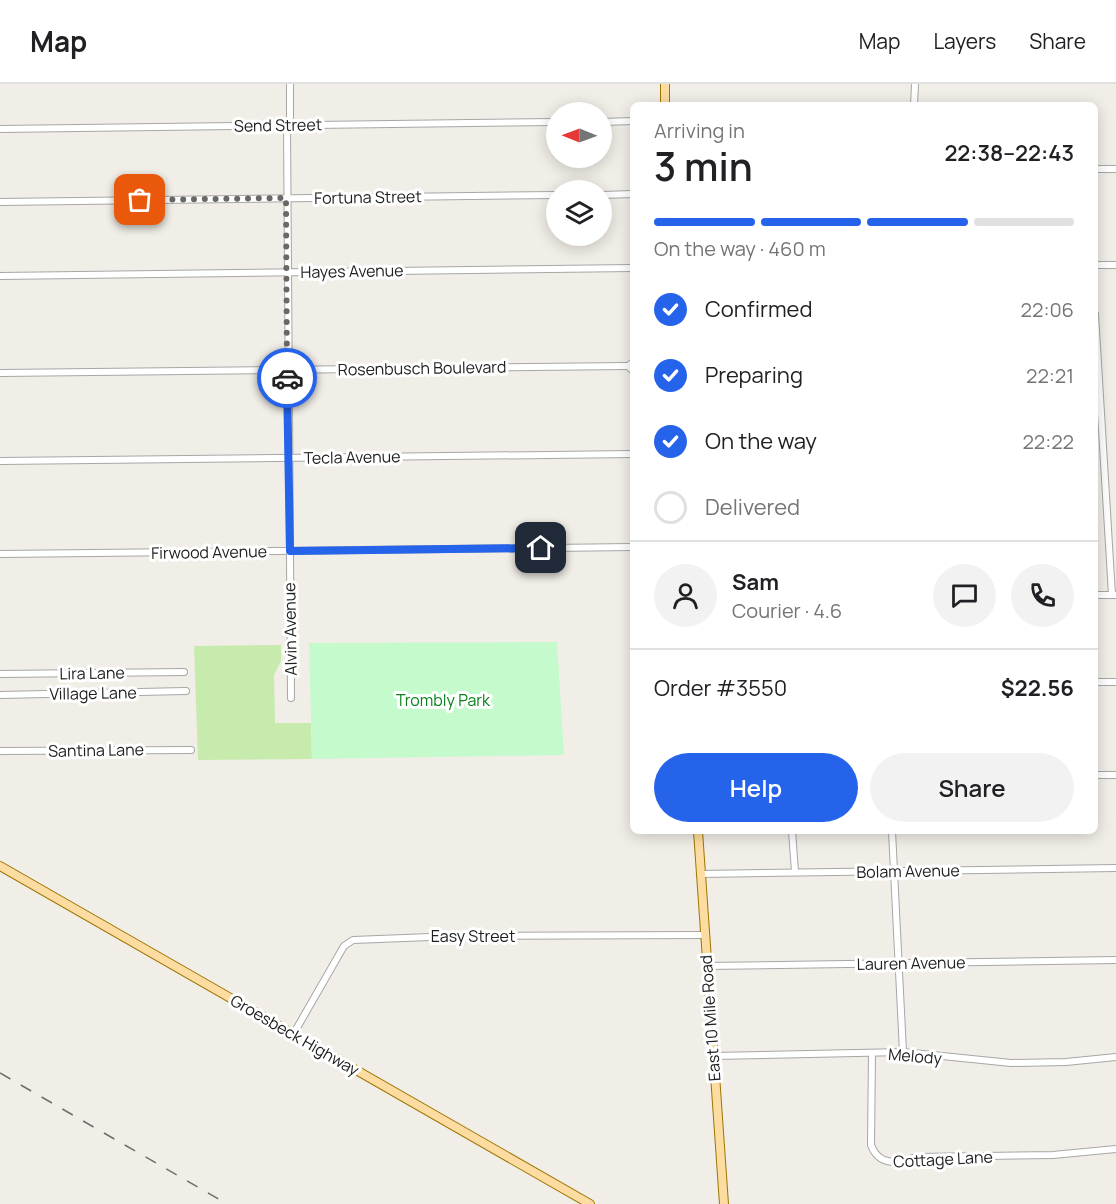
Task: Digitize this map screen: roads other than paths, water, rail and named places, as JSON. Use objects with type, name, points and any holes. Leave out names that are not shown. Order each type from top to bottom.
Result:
[{"type":"main road","points":[[664,102],[665,84]]},
{"type":"main road","name":"East 10 Mile Road","points":[[698,834],[724,1204]]},
{"type":"main road","name":"Groesbeck Highway","points":[[0,866],[590,1204]]},
{"type":"street","name":"Alvin Avenue","points":[[290,84],[290,117],[287,125],[286,272],[291,698]]},
{"type":"street","points":[[914,102],[915,84]]},
{"type":"street","points":[[612,122],[630,121]]},
{"type":"street","name":"Send Street","points":[[0,129],[546,122]]},
{"type":"street","points":[[1098,169],[1116,169]]},
{"type":"street","points":[[612,195],[630,194]]},
{"type":"street","name":"Fortuna Street","points":[[0,201],[546,195]]},
{"type":"street","points":[[1098,265],[1116,265]]},
{"type":"street","name":"Hayes Avenue","points":[[0,276],[630,268]]},
{"type":"street","points":[[1098,358],[1114,595],[1098,595]]},
{"type":"street","name":"Rosenbusch Boulevard","points":[[0,372],[630,366]]},
{"type":"street","name":"Tecla Avenue","points":[[0,461],[630,454]]},
{"type":"street","name":"Firwood Avenue","points":[[0,554],[630,547]]},
{"type":"street","name":"Lira Lane","points":[[0,674],[184,672]]},
{"type":"street","points":[[1098,682],[1116,682]]},
{"type":"street","name":"Village Lane","points":[[0,695],[186,691]]},
{"type":"street","name":"Santina Lane","points":[[0,751],[191,750]]},
{"type":"street","points":[[1098,775],[1116,775]]},
{"type":"street","points":[[792,834],[795,872]]},
{"type":"street","points":[[892,834],[903,1052]]},
{"type":"street","name":"Bolam Avenue","points":[[700,874],[1116,868]]},
{"type":"street","name":"Easy Street","points":[[294,1034],[344,946],[353,940],[456,936],[704,935]]},
{"type":"street","name":"Lauren Avenue","points":[[707,966],[1116,960]]},
{"type":"street","name":"Melody","points":[[713,1056],[903,1052],[1011,1063],[1066,1062],[1116,1057]]},
{"type":"street","name":"Cottage Lane","points":[[872,1053],[871,1145],[874,1153],[884,1161],[893,1163],[916,1157],[1053,1155],[1116,1149]]},
{"type":"railway","points":[[0,1073],[227,1204]]},
{"type":"park label","name":"Trombly Park","points":[[443,700]]}]
